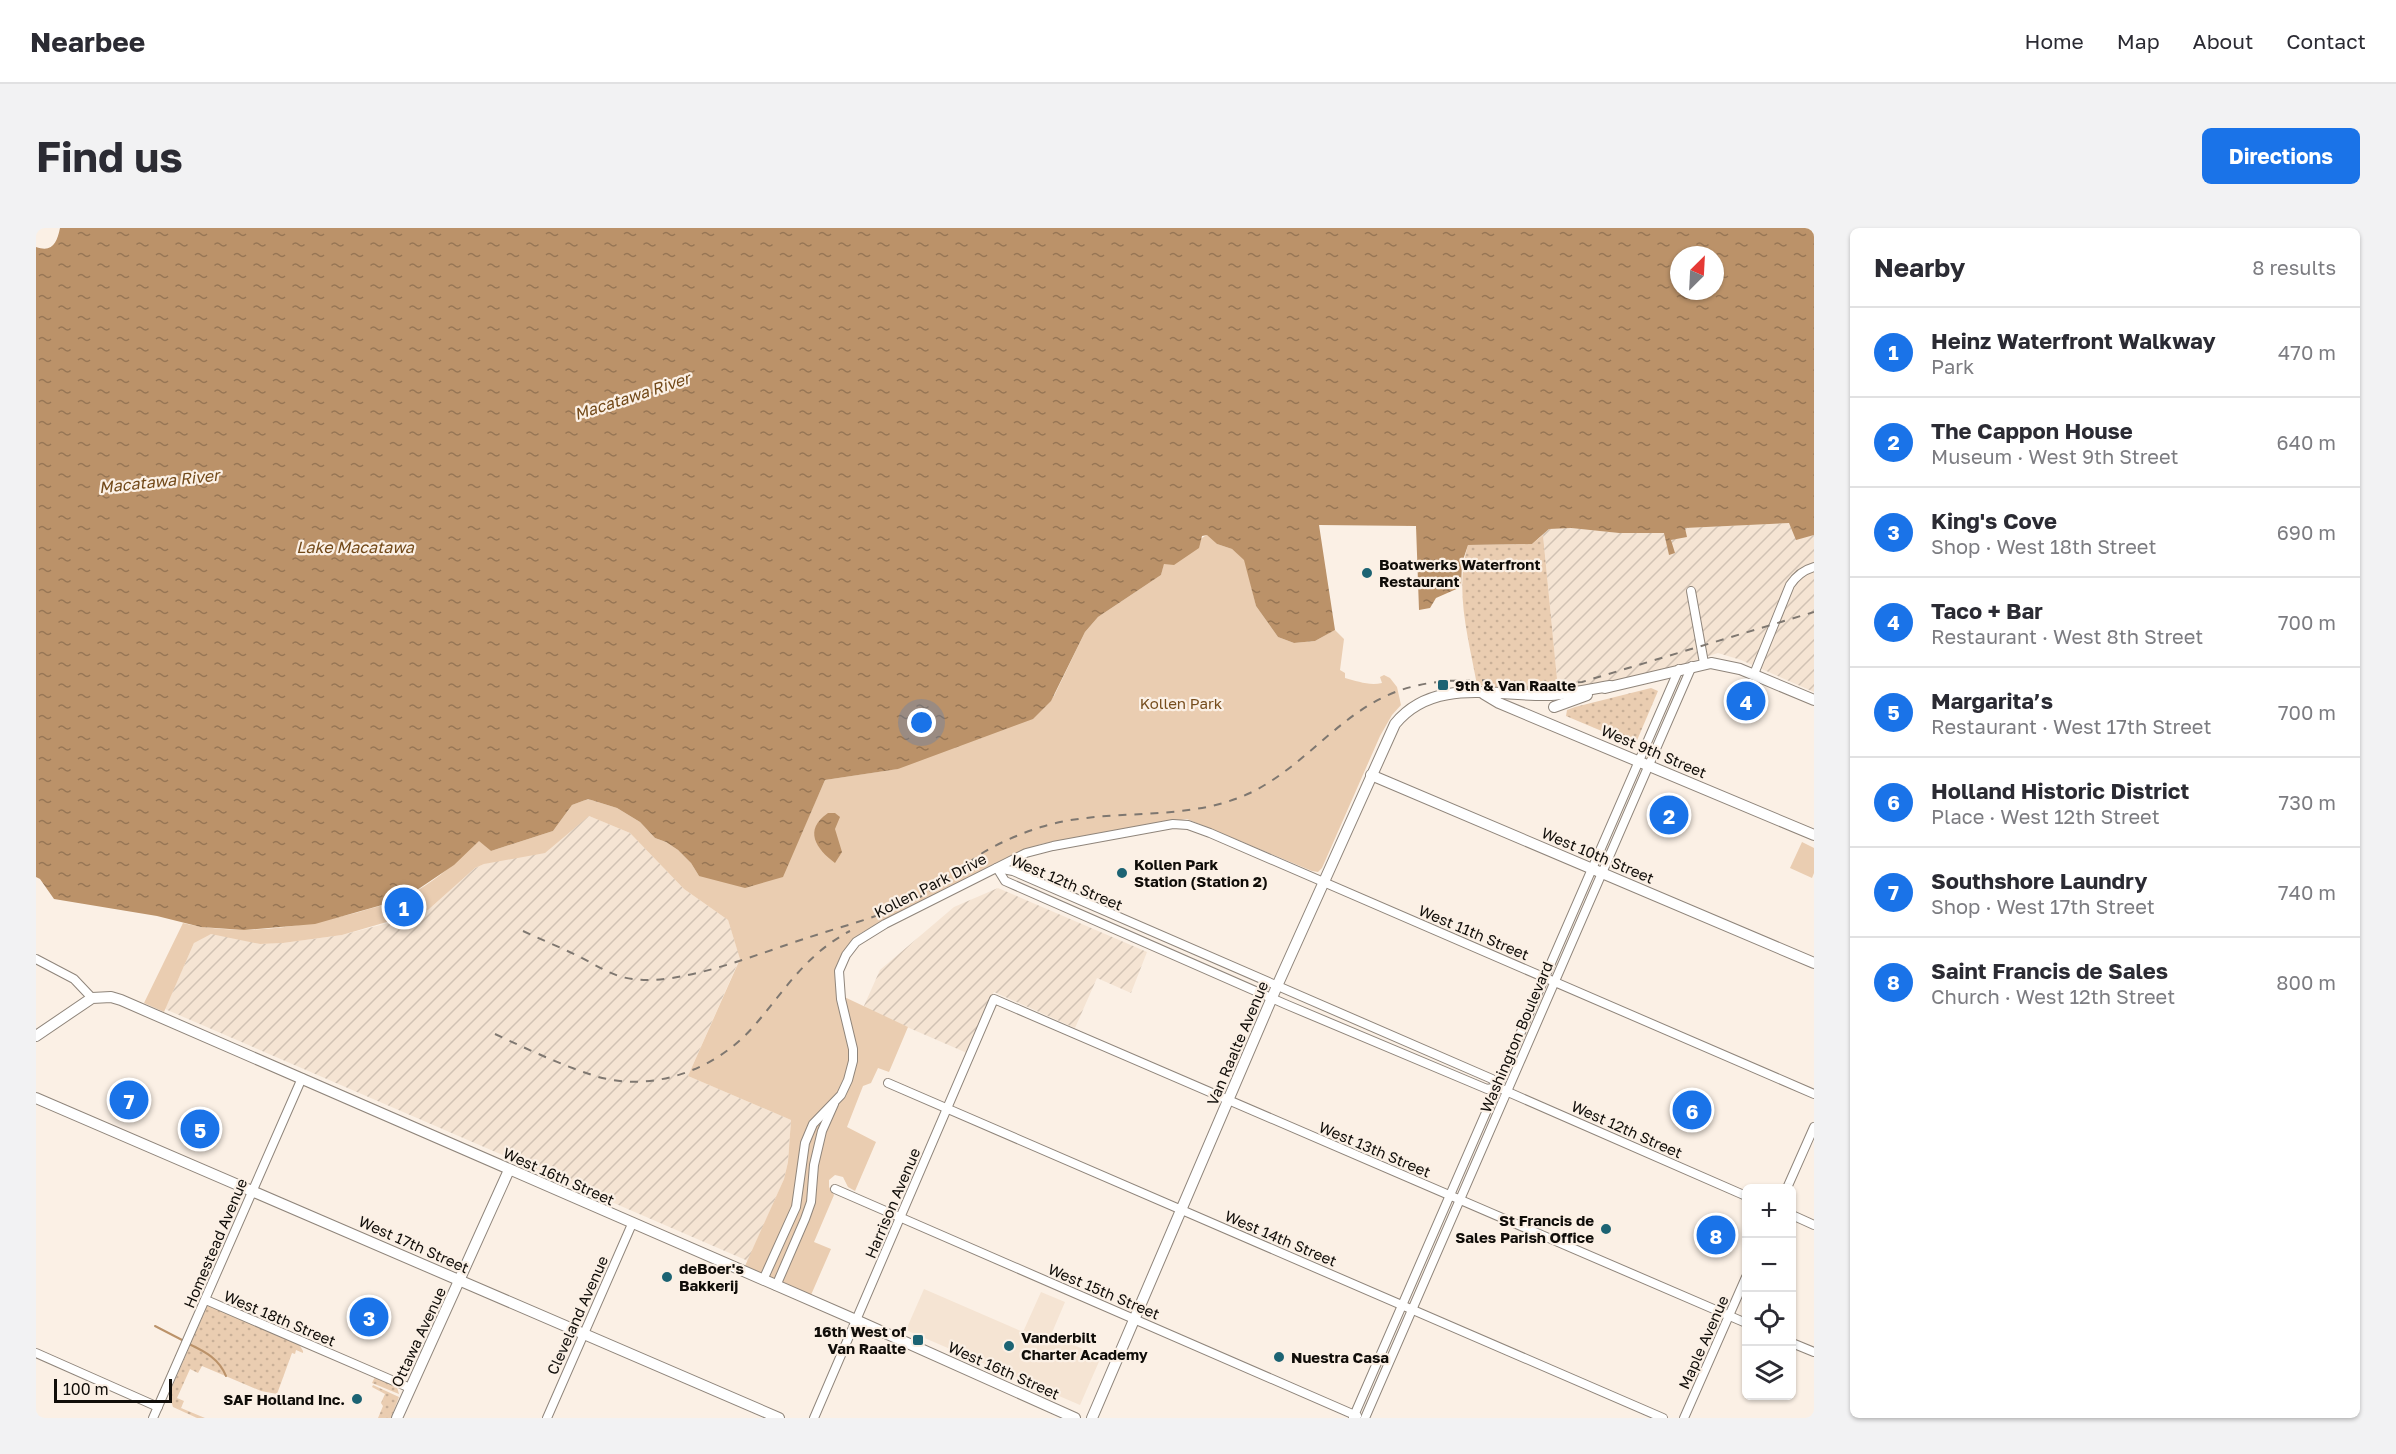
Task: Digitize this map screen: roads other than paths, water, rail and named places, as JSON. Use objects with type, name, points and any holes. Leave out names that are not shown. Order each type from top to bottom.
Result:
[{"type":"street","points":[[1754,674],[1795,577],[1807,568],[1814,567]]},
{"type":"street","points":[[1691,591],[1704,663]]},
{"type":"street","points":[[1483,693],[1550,695],[1610,686],[1704,663],[1729,665],[1814,700]]},
{"type":"street","name":"Washington Boulevard","points":[[1359,1417],[1412,1310],[1508,1092],[1597,871],[1644,762],[1692,666]]},
{"type":"street","name":"Washington Boulevard","points":[[1644,762],[1678,669]]},
{"type":"street","points":[[1554,707],[1610,686]]},
{"type":"street","name":"Van Raalte Avenue","points":[[1092,1418],[1277,986],[1395,724],[1406,710],[1431,697],[1452,693],[1483,693]]},
{"type":"street","name":"West 9th Street","points":[[1483,693],[1499,703],[1814,835]]},
{"type":"street","points":[[1550,695],[1558,726]]},
{"type":"street","name":"West 10th Street","points":[[1371,774],[1814,963]]},
{"type":"street","name":"Kollen Park Drive","points":[[776,1286],[811,1202],[822,1131],[848,1080],[853,1061],[850,1031],[840,999],[839,971],[855,942],[885,924],[1026,853],[1173,824],[1188,825]]},
{"type":"street","name":"West 11th Street","points":[[1188,825],[1814,1094]]},
{"type":"street","name":"West 12th Street","points":[[997,868],[1013,871],[1492,1079],[1498,1087],[1508,1092],[1742,1194]]},
{"type":"street","name":"West 12th Street","points":[[997,868],[1005,880],[1272,998],[1487,1089],[1498,1087]]},
{"type":"street","name":"Washington Boulevard","points":[[1359,1417],[1402,1305],[1545,977],[1597,871]]},
{"type":"street","points":[[36,959],[74,979],[92,998],[36,1036]]},
{"type":"street","name":"West 16th Street","points":[[92,998],[102,996],[121,1000],[856,1320],[1075,1418]]},
{"type":"street","name":"West 13th Street","points":[[994,999],[1742,1321]]},
{"type":"street","name":"Harrison Avenue","points":[[814,1418],[994,999]]},
{"type":"street","name":"Homestead Avenue","points":[[153,1418],[302,1078]]},
{"type":"street","name":"West 14th Street","points":[[888,1083],[1663,1418]]},
{"type":"street","name":"West 17th Street","points":[[36,1098],[779,1418]]},
{"type":"street","name":"Kollen Park Drive","points":[[763,1280],[796,1207],[801,1166],[809,1134],[821,1113],[834,1104]]},
{"type":"street","points":[[1789,1184],[1814,1127]]},
{"type":"street","name":"Ottawa Avenue","points":[[397,1418],[509,1170]]},
{"type":"street","name":"West 15th Street","points":[[835,1189],[1359,1417]]},
{"type":"street","points":[[1796,1217],[1814,1225]]},
{"type":"street","name":"Cleveland Avenue","points":[[547,1418],[632,1224]]},
{"type":"street","name":"Maple Avenue","points":[[1684,1418],[1742,1286]]},
{"type":"street","name":"West 18th Street","points":[[206,1300],[410,1388]]},
{"type":"street","points":[[1796,1345],[1814,1352]]},
{"type":"street","points":[[36,1353],[158,1407]]},
{"type":"water","name":"Lake Macatawa","points":[[60,228],[1814,228],[1814,535],[1796,540],[1789,523],[1685,528],[1687,537],[1671,540],[1675,553],[1669,555],[1664,533],[1549,529],[1532,544],[1468,545],[1462,563],[1461,587],[1436,598],[1430,608],[1419,610],[1416,526],[1319,525],[1335,630],[1315,641],[1294,643],[1278,637],[1256,606],[1244,560],[1232,549],[1217,544],[1207,535],[1202,536],[1199,548],[1174,565],[1164,564],[1161,575],[1098,617],[1085,632],[1051,701],[1033,719],[898,769],[825,780],[783,877],[745,888],[699,876],[691,863],[678,850],[655,838],[640,822],[617,808],[588,799],[572,805],[553,831],[491,851],[479,841],[454,865],[414,892],[389,903],[315,924],[244,930],[201,927],[157,916],[54,899],[40,879],[36,877],[36,247],[46,249],[56,242]]},
{"type":"water","points":[[828,813],[835,813],[840,817],[835,829],[842,852],[835,863],[822,852],[814,833],[820,819]]},
{"type":"waterway","points":[[155,1326],[184,1341]]},
{"type":"waterway","points":[[189,1344],[211,1357],[220,1365],[226,1376]]},
{"type":"railway","points":[[523,931],[606,971],[626,978],[653,980],[698,973],[892,910],[926,893],[991,848],[1041,827],[1093,817],[1199,808],[1250,793],[1291,767],[1366,707],[1388,695],[1411,687],[1475,680],[1539,683],[1582,682],[1814,612]]},
{"type":"railway","points":[[495,1034],[567,1066],[614,1080],[636,1082],[658,1080],[680,1074],[701,1066],[738,1042],[808,962],[834,940],[850,931]]},
{"type":"place","name":"Boatwerks Waterfront Restaurant","points":[[1367,573]]},
{"type":"place","name":"9th & Van Raalte","points":[[1443,685]]},
{"type":"place","name":"Taco + Bar","points":[[1746,701]]},
{"type":"place","name":"The Cappon House","points":[[1669,815]]},
{"type":"place","name":"Kollen Park Station (Station 2)","points":[[1122,873]]},
{"type":"place","name":"Heinz Waterfront Walkway","points":[[404,907]]},
{"type":"place","name":"Southshore Laundry","points":[[129,1100]]},
{"type":"place","name":"Holland Historic District","points":[[1692,1110]]},
{"type":"place","name":"Margarita’s","points":[[200,1129]]},
{"type":"place","name":"St Francis de Sales Parish Office","points":[[1606,1229]]},
{"type":"place","name":"Saint Francis de Sales","points":[[1716,1235]]},
{"type":"place","name":"deBoer's Bakkerij","points":[[667,1277]]},
{"type":"place","name":"King's Cove","points":[[369,1317]]},
{"type":"place","name":"16th West of Van Raalte","points":[[918,1340]]},
{"type":"place","name":"Vanderbilt Charter Academy","points":[[1009,1346]]},
{"type":"place","name":"Nuestra Casa","points":[[1279,1357]]},
{"type":"place","name":"SAF Holland Inc.","points":[[357,1399]]},
{"type":"water label","name":"Macatawa River","points":[[632,396]]},
{"type":"water label","name":"Macatawa River","points":[[159,481]]},
{"type":"park label","name":"Kollen Park","points":[[1181,703]]}]
